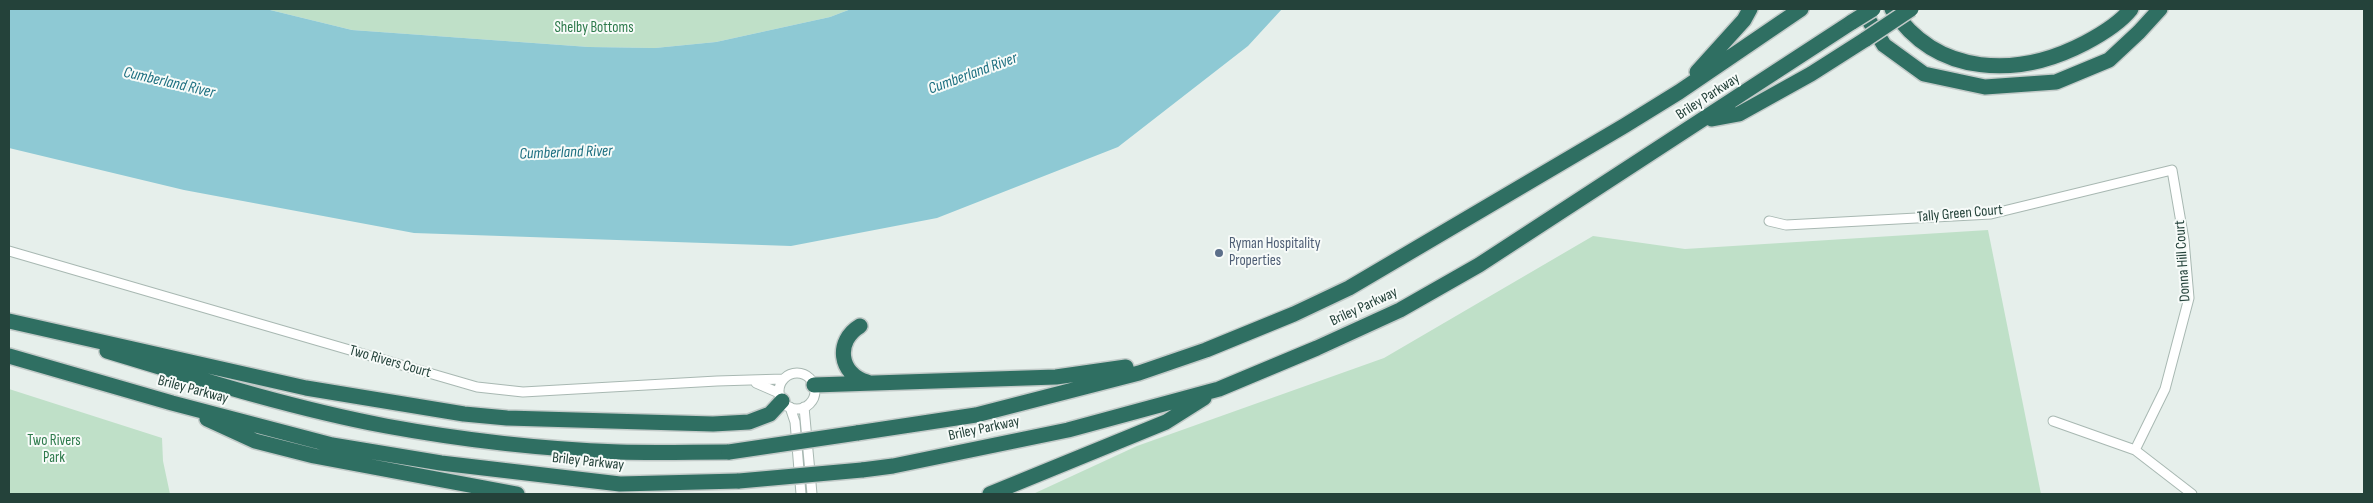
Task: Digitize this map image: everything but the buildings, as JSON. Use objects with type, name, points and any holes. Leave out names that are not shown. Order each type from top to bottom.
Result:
[{"type":"highway","points":[[1679,92],[1744,20],[1750,9]]},
{"type":"highway","name":"Briley Parkway","points":[[9,322],[300,406],[386,426],[552,447],[618,452],[729,452],[976,415],[1139,372],[1206,350],[1349,288],[1679,92],[1800,9]]},
{"type":"highway","points":[[1862,9],[1884,44],[1924,74],[1985,87],[2056,82],[2108,60],[2139,32],[2160,9]]},
{"type":"highway","name":"Briley Parkway","points":[[9,356],[172,403],[332,445],[441,463],[620,484],[739,481],[892,466],[1068,430],[1219,389],[1317,348],[1400,310],[1479,265],[1873,9]]},
{"type":"highway","points":[[1892,9],[1904,27],[1933,50],[1965,62],[1997,67],[2030,64],[2071,50],[2095,37],[2125,16],[2131,9]]},
{"type":"highway","points":[[1703,121],[1739,114],[1811,74],[1911,9]]},
{"type":"highway","points":[[9,322],[306,388],[507,418],[694,423],[749,422],[770,414],[784,400]]},
{"type":"highway","points":[[860,326],[847,338],[843,356],[850,372],[858,379],[868,382]]},
{"type":"highway","points":[[814,385],[1056,377],[1137,366],[1254,330]]},
{"type":"highway","points":[[990,494],[1166,422],[1219,389]]},
{"type":"highway","points":[[172,403],[255,441],[314,456],[517,494]]},
{"type":"street","name":"Donna Hill Court","points":[[2134,450],[2165,389],[2188,298],[2184,240],[2172,170],[2147,176]]},
{"type":"street","name":"Tally Green Court","points":[[1769,221],[1786,225],[1991,214],[2147,176]]},
{"type":"street","name":"Two Rivers Court","points":[[9,251],[477,387],[523,392],[783,379]]},
{"type":"street","points":[[801,494],[795,422],[784,400],[783,379],[791,374],[801,373],[811,380],[814,385],[814,396],[811,402],[804,407]]},
{"type":"street","points":[[746,382],[760,384],[784,400],[804,407]]},
{"type":"street","points":[[804,407],[812,494]]},
{"type":"street","points":[[2052,421],[2134,450],[2192,494]]},
{"type":"green space","name":"Shelby Bottoms","points":[[266,9],[851,9],[830,17],[716,42],[655,48],[589,47],[352,30]]},
{"type":"green space","points":[[1988,230],[2041,494],[1033,494],[1137,446],[1384,358],[1593,236],[1685,249]]},
{"type":"green space","name":"Two Rivers Park","points":[[9,389],[162,438],[163,461],[170,494],[9,494]]},
{"type":"water","name":"Cumberland River","points":[[9,9],[266,9],[352,30],[589,47],[655,48],[716,42],[830,17],[851,9],[1282,9],[1248,46],[1118,147],[937,218],[791,246],[414,233],[184,190],[9,148]]},
{"type":"place","name":"Ryman Hospitality Properties","points":[[1219,253]]}]
